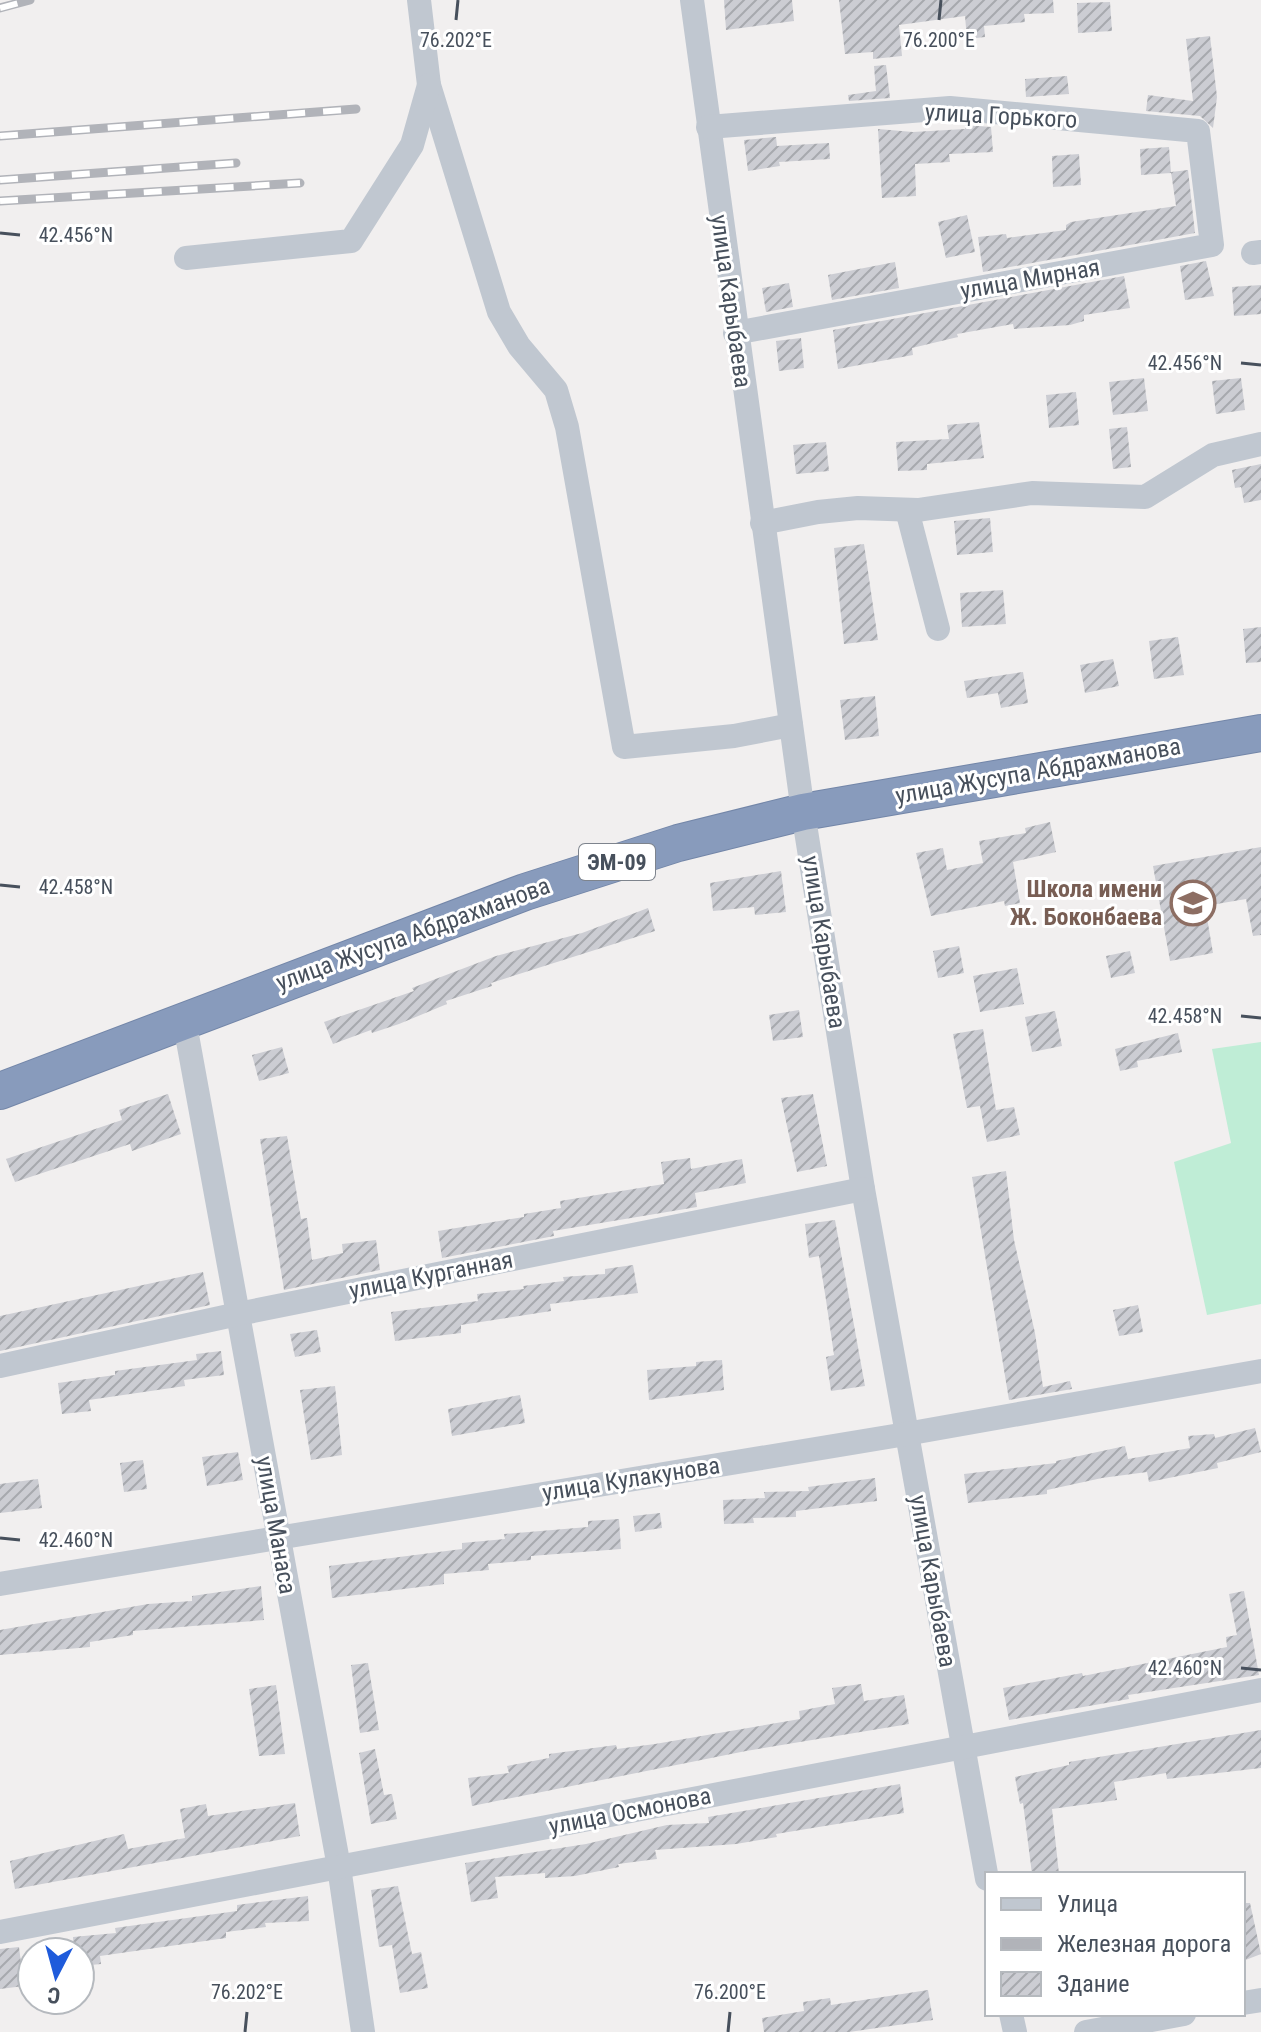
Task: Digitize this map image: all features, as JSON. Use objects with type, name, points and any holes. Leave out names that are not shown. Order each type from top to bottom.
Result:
[{"type":"highway","name":"улица Жусупа Абдрахманова","points":[[0,1091],[525,892],[678,843],[803,812],[1261,733]]},
{"type":"street","points":[[419,0],[429,85],[499,312],[519,346],[556,390],[567,427],[624,747],[734,736],[791,725]]},
{"type":"street","name":"улица Карыбаева","points":[[692,0],[735,333],[803,812],[863,1189],[986,1872]]},
{"type":"street","points":[[186,258],[351,241],[412,145],[429,85]]},
{"type":"street","name":"улица Горького","points":[[708,127],[950,108],[1198,131]]},
{"type":"street","name":"улица Мирная","points":[[735,333],[1212,245],[1198,131]]},
{"type":"street","points":[[762,523],[858,508],[907,510],[1032,493],[1145,497],[1213,455],[1261,444]]},
{"type":"street","points":[[907,510],[938,629]]},
{"type":"street","name":"улица Манаса","points":[[184,1019],[339,1867],[363,2032]]},
{"type":"street","name":"улица Курганная","points":[[0,1366],[238,1314],[863,1189]]},
{"type":"street","name":"улица Кулакунова","points":[[0,1584],[906,1434],[1261,1371]]},
{"type":"street","name":"улица Осмонова","points":[[0,1932],[1261,1690]]},
{"type":"street","points":[[1086,2032],[1173,2016]]},
{"type":"green space","points":[[1261,1042],[1261,1304],[1207,1315],[1174,1162],[1231,1143],[1212,1049]]},
{"type":"building","points":[[724,0],[792,0],[794,21],[726,30]]},
{"type":"building","points":[[839,0],[1053,0],[1054,13],[1024,14],[1025,22],[984,26],[985,37],[967,39],[965,16],[899,25],[902,56],[873,59],[873,52],[845,54]]},
{"type":"building","points":[[1110,2],[1112,31],[1078,33],[1077,3]]},
{"type":"building","points":[[1210,36],[1217,97],[1213,128],[1200,116],[1146,111],[1148,95],[1193,101],[1186,39]]},
{"type":"building","points":[[886,65],[890,98],[849,101],[848,95],[876,91],[874,66]]},
{"type":"building","points":[[1067,76],[1069,94],[1026,97],[1025,79]]},
{"type":"building","points":[[965,125],[991,127],[993,152],[949,154],[950,162],[915,164],[916,196],[882,198],[878,129],[913,132],[965,129]]},
{"type":"building","points":[[776,137],[777,146],[829,143],[830,159],[779,162],[780,166],[748,171],[744,140]]},
{"type":"building","points":[[1169,147],[1171,173],[1141,175],[1140,149]]},
{"type":"building","points":[[1079,154],[1081,185],[1053,187],[1052,156]]},
{"type":"building","points":[[1188,170],[1195,233],[983,272],[978,237],[1006,234],[1007,238],[1066,230],[1066,225],[1071,222],[1176,206],[1171,172]]},
{"type":"building","points":[[967,215],[975,252],[946,258],[938,222]]},
{"type":"building","points":[[1206,261],[1214,296],[1185,300],[1180,266]]},
{"type":"building","points":[[895,262],[899,288],[832,300],[828,275]]},
{"type":"building","points":[[1124,276],[1130,308],[1084,315],[1084,321],[1070,325],[1014,329],[1013,324],[957,334],[958,337],[912,348],[913,355],[838,369],[833,330]]},
{"type":"building","points":[[789,283],[793,307],[766,312],[762,288]]},
{"type":"building","points":[[1261,285],[1261,314],[1234,316],[1232,287]]},
{"type":"building","points":[[801,338],[804,368],[779,371],[776,341]]},
{"type":"building","points":[[1144,378],[1148,411],[1113,415],[1109,382]]},
{"type":"building","points":[[1241,378],[1245,410],[1216,414],[1212,381]]},
{"type":"building","points":[[1076,392],[1079,425],[1049,428],[1046,395]]},
{"type":"building","points":[[979,422],[984,458],[927,464],[927,470],[898,471],[896,442],[949,439],[947,425]]},
{"type":"building","points":[[1127,427],[1131,467],[1113,469],[1109,429]]},
{"type":"building","points":[[826,442],[829,471],[796,474],[793,445]]},
{"type":"building","points":[[1261,464],[1261,500],[1244,503],[1241,487],[1235,488],[1232,470]]},
{"type":"building","points":[[990,518],[993,552],[957,555],[954,521]]},
{"type":"building","points":[[864,544],[878,640],[844,644],[834,548]]},
{"type":"building","points":[[1003,590],[1006,624],[962,627],[960,593]]},
{"type":"building","points":[[1261,627],[1261,662],[1246,663],[1243,629]]},
{"type":"building","points":[[1178,637],[1184,675],[1154,679],[1149,641]]},
{"type":"building","points":[[1113,659],[1119,686],[1085,693],[1080,665]]},
{"type":"building","points":[[1023,672],[1028,703],[1001,708],[998,693],[967,698],[964,681]]},
{"type":"building","points":[[875,696],[879,736],[845,740],[840,700]]},
{"type":"building","points":[[1050,822],[1056,852],[1013,862],[1020,903],[1005,906],[1004,901],[931,916],[916,853],[943,848],[947,870],[983,863],[979,841],[1026,833],[1025,828]]},
{"type":"building","name":"Школа имени Ж. Боконбаева","points":[[1261,847],[1261,935],[1253,936],[1246,899],[1205,906],[1213,953],[1170,961],[1153,866]]},
{"type":"building","points":[[781,871],[786,912],[755,915],[754,907],[713,911],[710,883]]},
{"type":"building","points":[[648,908],[655,931],[491,983],[492,986],[446,1001],[447,1004],[399,1024],[333,1044],[324,1022],[414,991],[412,988],[496,956],[582,933]]},
{"type":"building","points":[[959,946],[964,973],[938,978],[933,951]]},
{"type":"building","points":[[1130,951],[1135,973],[1111,978],[1106,956]]},
{"type":"building","points":[[1017,968],[1024,1004],[980,1012],[973,976]]},
{"type":"building","points":[[799,1010],[803,1037],[773,1041],[769,1015]]},
{"type":"building","points":[[1055,1011],[1062,1046],[1032,1052],[1025,1017]]},
{"type":"building","points":[[983,1029],[996,1110],[1014,1107],[1020,1135],[987,1142],[980,1106],[967,1108],[953,1034]]},
{"type":"building","points":[[1178,1033],[1182,1052],[1137,1061],[1138,1067],[1120,1071],[1115,1049]]},
{"type":"building","points":[[282,1047],[289,1073],[259,1081],[252,1055]]},
{"type":"building","points":[[168,1094],[181,1134],[132,1151],[130,1144],[15,1182],[6,1159],[122,1120],[119,1110]]},
{"type":"building","points":[[813,1094],[827,1166],[797,1172],[781,1098]]},
{"type":"building","points":[[287,1136],[301,1219],[307,1218],[312,1260],[343,1253],[342,1244],[376,1240],[380,1270],[284,1290],[260,1139]]},
{"type":"building","points":[[690,1158],[691,1169],[742,1159],[746,1183],[695,1193],[697,1207],[553,1231],[554,1236],[442,1258],[438,1231],[561,1208],[560,1201],[664,1184],[661,1162]]},
{"type":"building","points":[[1006,1171],[1014,1240],[1035,1333],[1043,1387],[1070,1381],[1072,1389],[1009,1400],[972,1177]]},
{"type":"building","points":[[835,1220],[865,1386],[831,1391],[826,1357],[834,1355],[826,1300],[819,1256],[809,1258],[805,1224]]},
{"type":"building","points":[[633,1265],[638,1293],[550,1304],[551,1311],[461,1325],[461,1333],[395,1341],[391,1312],[478,1301],[477,1294],[524,1289],[523,1286],[564,1281],[563,1277],[605,1274],[605,1269]]},
{"type":"building","points":[[203,1272],[210,1305],[0,1351],[0,1316]]},
{"type":"building","points":[[1138,1305],[1143,1332],[1119,1336],[1113,1310]]},
{"type":"building","points":[[317,1330],[321,1352],[295,1357],[290,1334]]},
{"type":"building","points":[[221,1351],[224,1375],[184,1380],[185,1386],[89,1400],[91,1411],[62,1414],[58,1383],[115,1375],[115,1371],[197,1360],[196,1354]]},
{"type":"building","points":[[722,1360],[724,1390],[649,1400],[647,1370],[696,1366],[696,1362]]},
{"type":"building","points":[[335,1386],[342,1455],[311,1460],[300,1390]]},
{"type":"building","points":[[520,1395],[525,1423],[452,1436],[448,1409]]},
{"type":"building","points":[[1255,1428],[1261,1452],[1217,1463],[1218,1468],[1149,1482],[1147,1472],[1102,1478],[1047,1490],[1047,1494],[968,1503],[964,1474],[1056,1463],[1125,1446],[1128,1459],[1190,1448],[1188,1436],[1214,1434],[1215,1438]]},
{"type":"building","points":[[238,1452],[243,1480],[207,1486],[202,1457]]},
{"type":"building","points":[[143,1460],[147,1489],[124,1492],[120,1463]]},
{"type":"building","points":[[875,1478],[877,1501],[796,1511],[796,1517],[753,1518],[754,1523],[724,1524],[723,1500],[765,1498],[764,1492],[809,1491],[808,1487]]},
{"type":"building","points":[[38,1479],[42,1508],[0,1513],[0,1484]]},
{"type":"building","points":[[660,1513],[662,1528],[635,1532],[633,1516]]},
{"type":"building","points":[[619,1519],[621,1549],[531,1556],[531,1560],[488,1564],[489,1570],[444,1574],[444,1584],[332,1598],[329,1566],[462,1549],[462,1543],[505,1539],[504,1534],[588,1527],[588,1521]]},
{"type":"building","points":[[261,1586],[264,1620],[133,1631],[133,1635],[90,1642],[90,1647],[0,1655],[0,1630],[148,1604],[192,1601],[192,1596]]},
{"type":"building","points":[[1244,1591],[1259,1675],[1128,1695],[1129,1699],[1009,1720],[1003,1688],[1082,1673],[1083,1676],[1227,1647],[1226,1637],[1237,1635],[1229,1594]]},
{"type":"building","points":[[368,1663],[379,1730],[360,1733],[351,1665]]},
{"type":"building","points":[[861,1684],[864,1701],[904,1695],[909,1724],[746,1751],[472,1806],[468,1778],[509,1773],[507,1766],[549,1758],[549,1754],[616,1745],[617,1749],[655,1744],[800,1719],[799,1711],[835,1704],[832,1688]]},
{"type":"building","points":[[276,1685],[285,1754],[259,1756],[249,1689]]},
{"type":"building","points":[[1261,1730],[1261,1768],[1167,1779],[1166,1773],[1114,1782],[1117,1800],[1052,1809],[1059,1872],[1032,1872],[1023,1803],[1020,1804],[1015,1777],[1069,1765],[1069,1762]]},
{"type":"building","points":[[375,1749],[384,1795],[392,1794],[397,1819],[371,1824],[359,1753]]},
{"type":"building","points":[[900,1784],[904,1813],[776,1834],[777,1837],[736,1844],[655,1850],[657,1859],[618,1864],[619,1867],[575,1876],[545,1878],[545,1873],[495,1877],[498,1898],[471,1902],[465,1863],[586,1844],[667,1825],[709,1823],[708,1817]]},
{"type":"building","points":[[295,1803],[300,1836],[15,1889],[10,1861],[124,1834],[128,1849],[185,1838],[180,1809],[206,1804],[208,1816]]},
{"type":"building","points":[[398,1886],[412,1954],[421,1952],[428,1988],[400,1993],[392,1945],[379,1947],[371,1890]]},
{"type":"building","points":[[308,1896],[309,1921],[265,1923],[266,1927],[226,1932],[226,1938],[100,1956],[101,1964],[96,1964],[96,1936],[84,1936],[116,1933],[115,1928],[237,1911],[237,1905]]},
{"type":"building","points":[[1245,1903],[1250,1903],[1261,1954],[1245,1960]]},
{"type":"building","points":[[16,1947],[16,1987],[0,1989],[0,1949]]},
{"type":"building","points":[[928,1990],[933,2020],[849,2032],[764,2032],[762,2018],[804,2011],[803,2002],[830,1998],[831,2005]]},
{"type":"railway","points":[[0,8],[30,0]]},
{"type":"railway","points":[[0,136],[356,109]]},
{"type":"railway","points":[[0,180],[236,163]]},
{"type":"railway","points":[[0,201],[300,183]]},
{"type":"place","name":"Школа имени Ж. Боконбаева","points":[[1193,903]]}]
